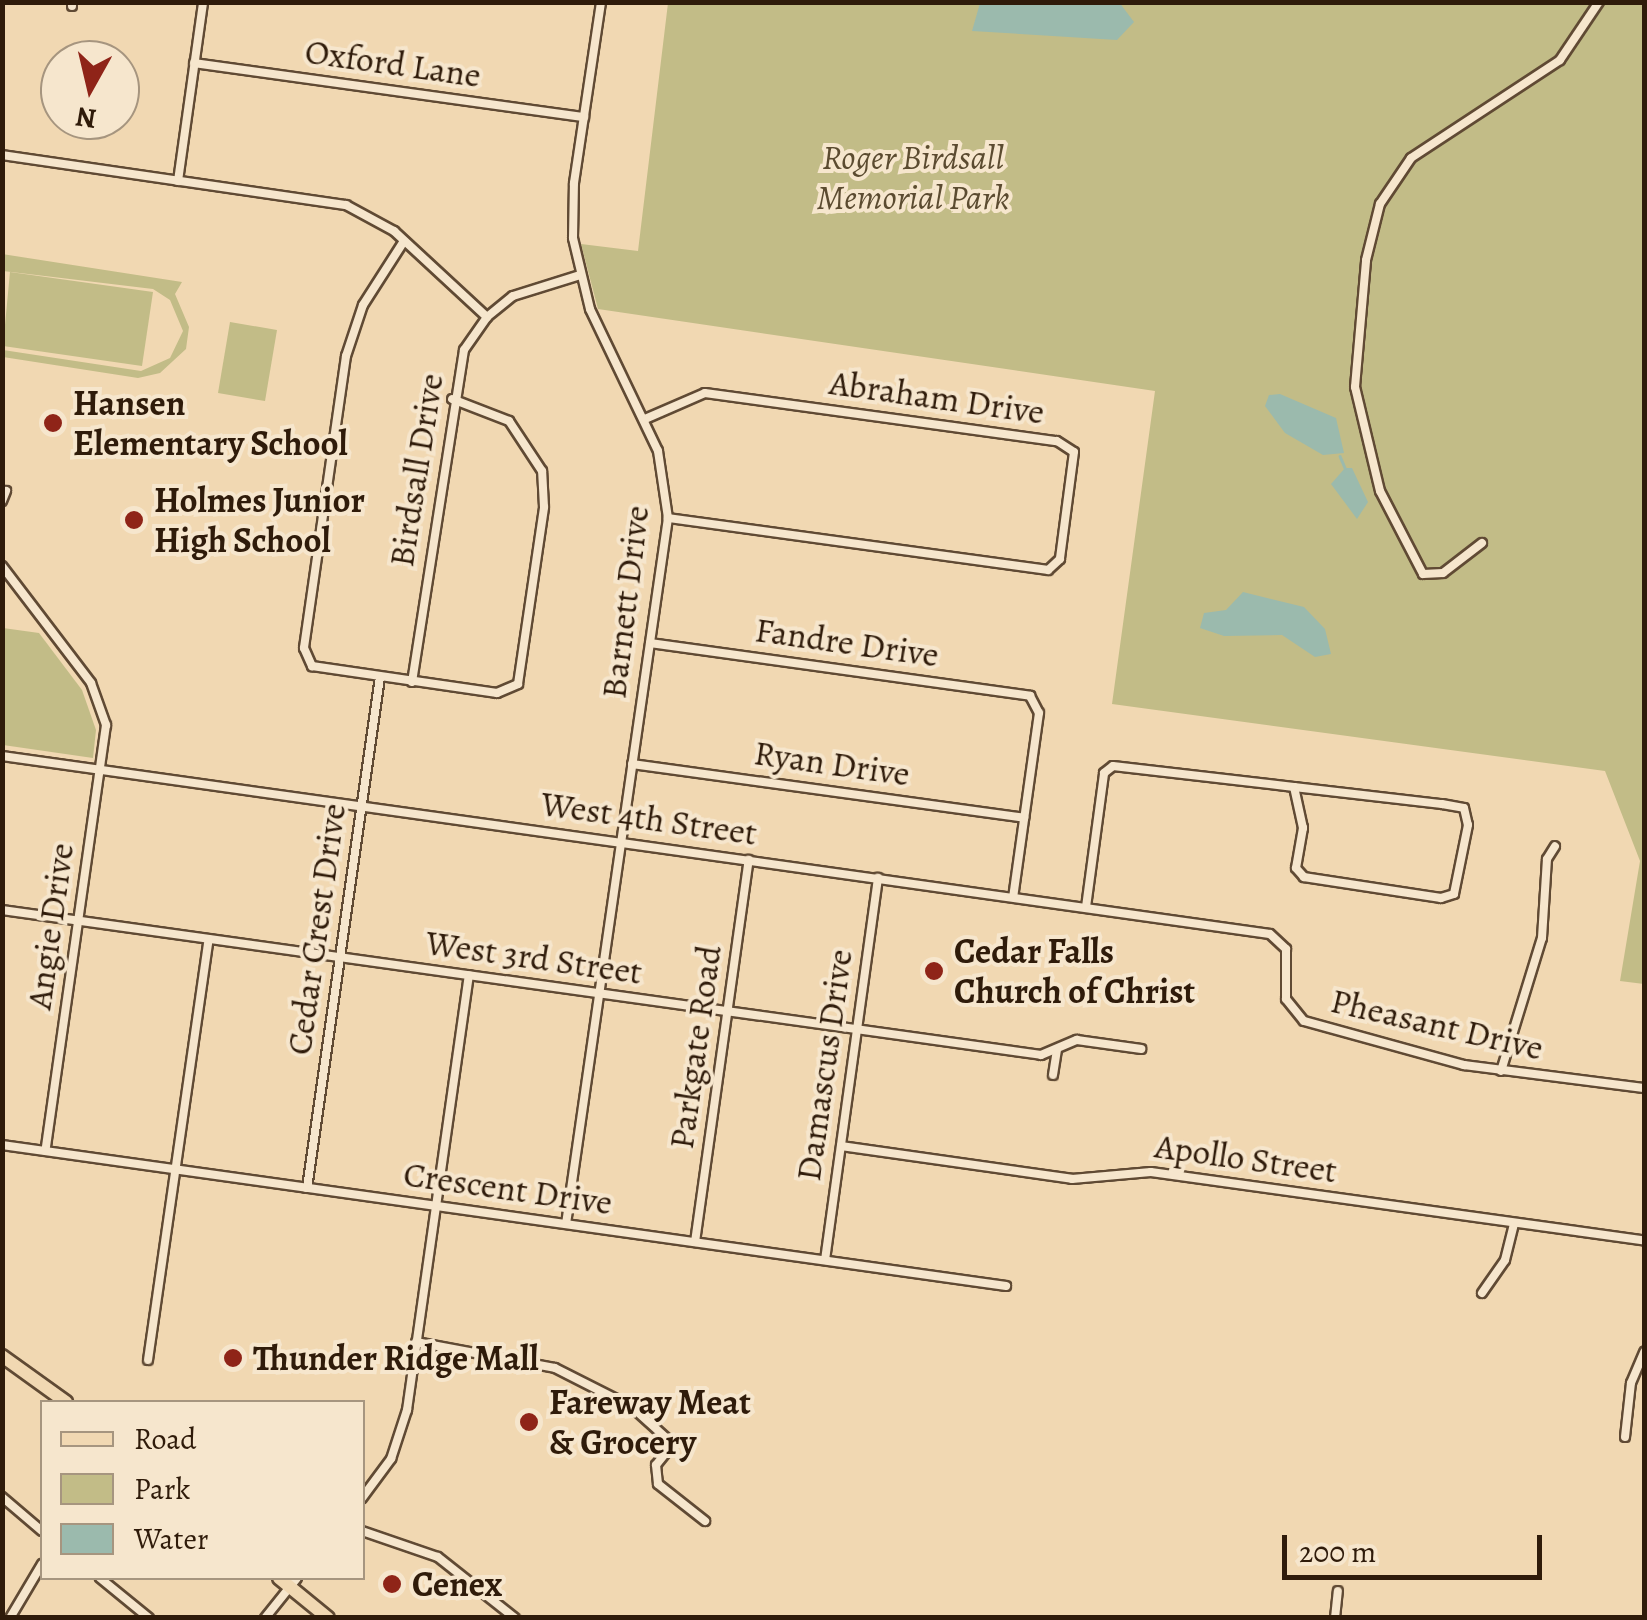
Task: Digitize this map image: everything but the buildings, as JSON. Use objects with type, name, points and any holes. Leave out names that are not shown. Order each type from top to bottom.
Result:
[{"type":"main road","points":[[2,1356],[63,1400]]},
{"type":"main road","points":[[288,1580],[328,1618]]},
{"type":"street","points":[[178,181],[203,2]]},
{"type":"street","name":"Barnett Drive","points":[[566,1224],[668,518],[662,465],[645,419],[590,309],[580,275],[572,202],[601,2]]},
{"type":"street","points":[[1482,543],[1443,573],[1423,574],[1380,491],[1355,387],[1366,260],[1380,204],[1411,158],[1560,60],[1599,2]]},
{"type":"street","name":"Oxford Lane","points":[[194,64],[584,117]]},
{"type":"street","points":[[2,155],[332,201],[372,216],[487,317]]},
{"type":"street","points":[[404,241],[370,290],[350,340],[304,648],[319,668],[508,692],[518,684],[544,507],[542,471],[526,438],[509,421],[452,399]]},
{"type":"street","name":"Birdsall Drive","points":[[412,682],[452,399],[464,350],[487,317],[524,290],[580,275]]},
{"type":"street","name":"Abraham Drive","points":[[645,419],[705,393],[1057,441],[1074,452],[1060,559],[1048,570],[668,518]]},
{"type":"street","name":"Angie Drive","points":[[2,566],[97,693],[106,725],[45,1150]]},
{"type":"street","name":"Fandre Drive","points":[[650,643],[1035,700],[1024,818]]},
{"type":"street","name":"Cedar Crest Drive","points":[[307,1188],[380,677]]},
{"type":"street","name":"West 4th Street","points":[[2,756],[1086,907],[1270,934],[1284,944]]},
{"type":"street","name":"Ryan Drive","points":[[632,764],[1024,818]]},
{"type":"street","points":[[1086,907],[1108,768],[1294,787],[1464,808],[1468,825],[1454,894],[1440,898],[1304,876],[1296,868],[1303,828],[1294,787]]},
{"type":"street","points":[[1013,897],[1024,818]]},
{"type":"street","points":[[1501,1071],[1542,938],[1547,858],[1555,846]]},
{"type":"street","name":"Parkgate Road","points":[[695,1242],[749,860]]},
{"type":"street","name":"Damascus Drive","points":[[825,1260],[878,878]]},
{"type":"street","name":"West 3rd Street","points":[[2,910],[1041,1055],[1077,1040],[1141,1050]]},
{"type":"street","points":[[148,1360],[209,939]]},
{"type":"street","name":"Pheasant Drive","points":[[1284,944],[1286,999],[1304,1022],[1501,1071],[1644,1088]]},
{"type":"street","points":[[365,1494],[398,1444],[469,975]]},
{"type":"street","points":[[1053,1075],[1057,1050]]},
{"type":"street","name":"Crescent Drive","points":[[2,1145],[1006,1286]]},
{"type":"street","name":"Apollo Street","points":[[840,1146],[1072,1179],[1151,1172],[1644,1240]]},
{"type":"street","points":[[1482,1293],[1505,1260],[1514,1222]]},
{"type":"street","points":[[416,1342],[555,1368],[632,1407],[673,1444],[656,1464],[658,1484],[704,1520]]},
{"type":"street","points":[[1624,1437],[1632,1383],[1644,1352]]},
{"type":"street","points":[[2,1498],[40,1529]]},
{"type":"street","points":[[365,1532],[438,1557],[515,1618]]},
{"type":"street","points":[[10,1618],[40,1567]]},
{"type":"street","points":[[102,1580],[149,1618]]},
{"type":"street","points":[[265,1618],[288,1580]]},
{"type":"street","points":[[1334,1618],[1338,1591]]},
{"type":"green space","name":"Roger Birdsall Memorial Park","points":[[668,3],[1644,3],[1644,984],[1620,981],[1640,861],[1605,771],[1112,704],[1155,391],[598,309],[581,244],[638,251]]},
{"type":"green space","points":[[2,254],[182,282],[175,294],[189,327],[186,349],[160,373],[138,378],[3,357],[3,350],[141,371],[170,358],[183,331],[170,300],[153,289],[3,271]]},
{"type":"green space","points":[[10,272],[153,292],[142,366],[3,346]]},
{"type":"green space","points":[[230,322],[277,330],[265,401],[218,393]]},
{"type":"green space","points":[[3,628],[39,633],[82,690],[96,730],[93,758],[3,745]]},
{"type":"water","points":[[1119,2],[1134,22],[1117,40],[972,31],[980,3]]},
{"type":"water","points":[[1280,394],[1336,418],[1344,453],[1323,455],[1285,433],[1265,406],[1269,395]]},
{"type":"water","points":[[1345,468],[1352,468],[1368,502],[1357,519],[1331,484]]},
{"type":"water","points":[[1243,592],[1304,607],[1325,629],[1331,654],[1315,657],[1282,635],[1224,636],[1200,628],[1204,613],[1226,610]]},
{"type":"waterway","points":[[1340,456],[1345,468]]},
{"type":"place","name":"Hansen Elementary School","points":[[53,423]]},
{"type":"place","name":"Holmes Junior High School","points":[[134,520]]},
{"type":"place","name":"Cedar Falls Church of Christ","points":[[934,971]]},
{"type":"place","name":"Thunder Ridge Mall","points":[[233,1358]]},
{"type":"place","name":"Fareway Meat & Grocery","points":[[529,1422]]},
{"type":"place","name":"Cenex","points":[[392,1584]]}]
